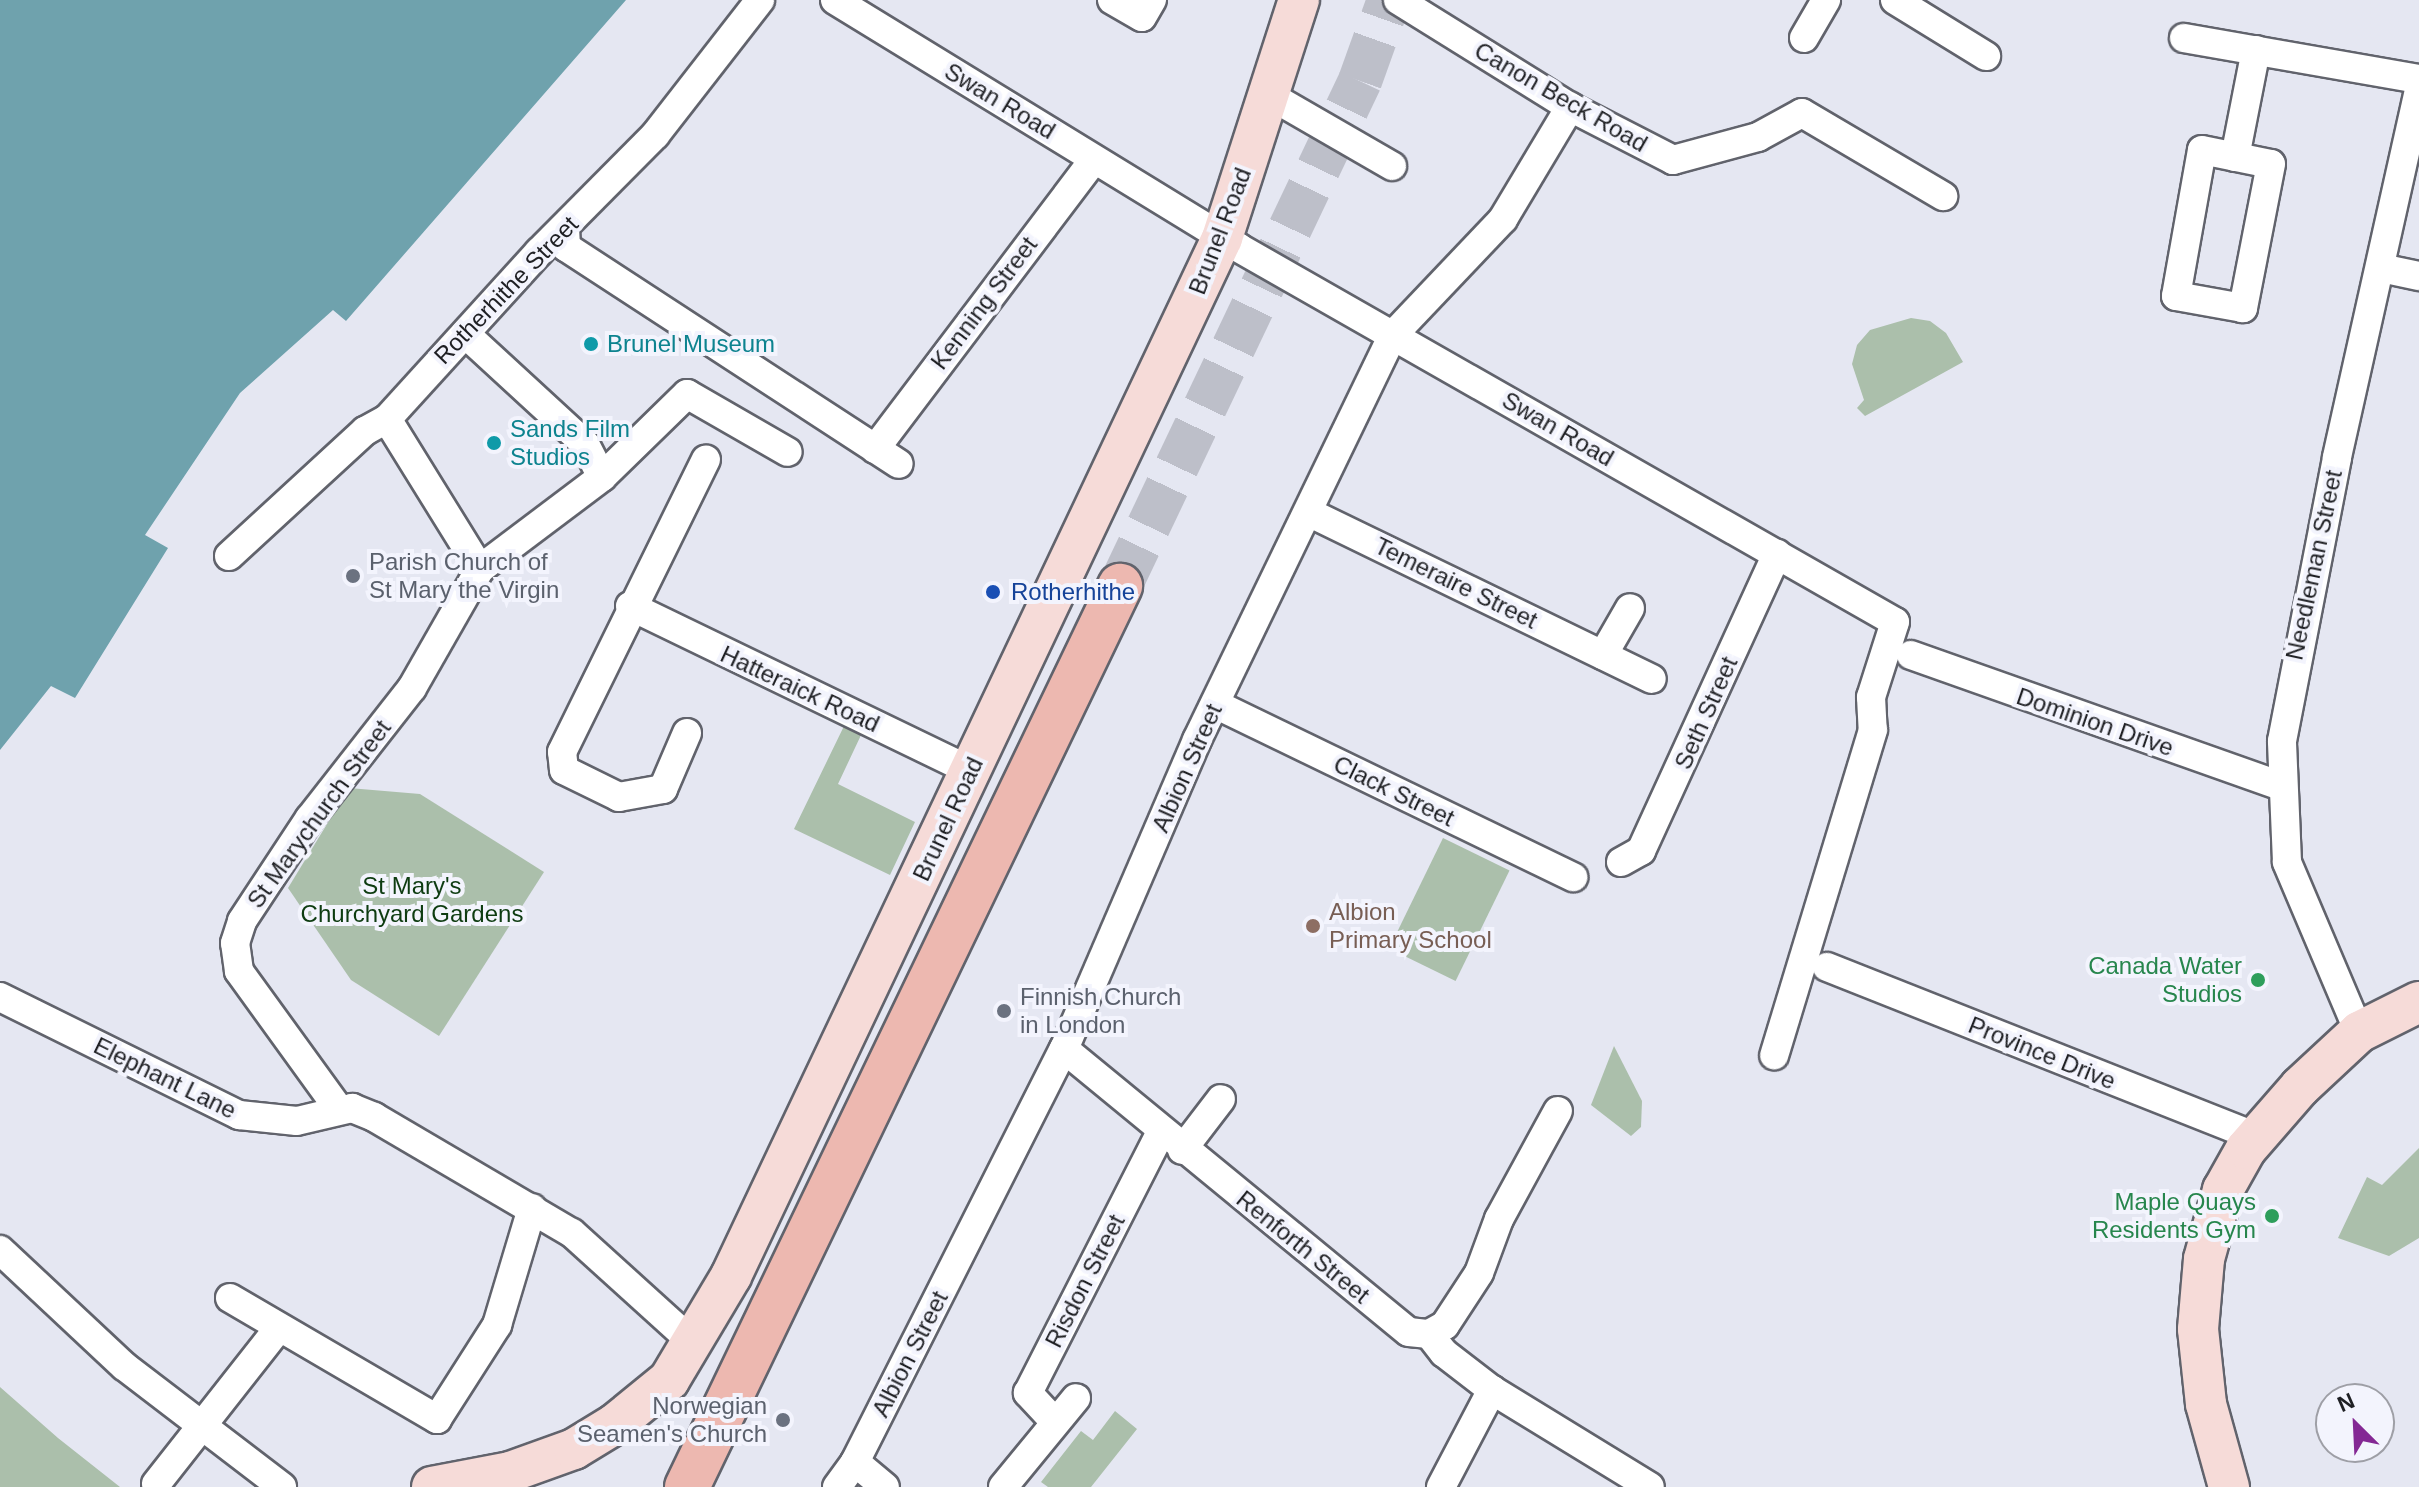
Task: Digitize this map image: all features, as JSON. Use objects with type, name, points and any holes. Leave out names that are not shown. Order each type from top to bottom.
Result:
[{"type":"main road","name":"Brunel Road","points":[[432,1487],[510,1472],[574,1449],[615,1424],[669,1380],[731,1276],[1222,238],[1299,0]]},
{"type":"main road","points":[[687,1487],[1120,586]]},
{"type":"main road","points":[[2229,1487],[2214,1445],[2199,1363],[2199,1298],[2206,1248],[2223,1190],[2256,1137],[2359,1032],[2419,1002]]},
{"type":"street","name":"Rotherhithe Street","points":[[229,556],[365,431],[387,419],[655,135],[760,0]]},
{"type":"street","name":"Swan Road","points":[[835,0],[1222,238],[1895,622],[1871,697],[1873,730],[1774,1055]]},
{"type":"street","points":[[1112,0],[1142,17],[1152,0]]},
{"type":"street","name":"Canon Beck Road","points":[[1398,0],[1570,107],[1673,160],[1758,137],[1802,113],[1943,196]]},
{"type":"street","points":[[1804,38],[1826,0]]},
{"type":"street","points":[[1895,0],[1986,56]]},
{"type":"street","points":[[2184,38],[2419,79]]},
{"type":"street","points":[[2235,157],[2256,50]]},
{"type":"street","name":"Needleman Street","points":[[2359,1032],[2287,862],[2280,786],[2294,659],[2419,90]]},
{"type":"street","points":[[1269,95],[1392,166]]},
{"type":"street","name":"Albion Street","points":[[837,1487],[855,1462],[1064,1049],[1215,704],[1393,335],[1503,219],[1570,107]]},
{"type":"street","points":[[2202,150],[2235,157],[2271,164],[2243,308],[2176,296],[2202,150]]},
{"type":"street","name":"Kenning Street","points":[[875,449],[1094,159]]},
{"type":"street","points":[[565,228],[566,247],[899,464]]},
{"type":"street","points":[[2381,268],[2419,276]]},
{"type":"street","points":[[469,331],[472,340],[585,444],[602,477]]},
{"type":"street","points":[[387,419],[480,569],[602,477],[687,394],[788,452]]},
{"type":"street","points":[[687,733],[663,789],[619,797],[564,770],[562,752],[630,606],[706,459]]},
{"type":"street","name":"Temeraire Street","points":[[1308,512],[1652,679]]},
{"type":"street","name":"Seth Street","points":[[1621,862],[1641,851],[1694,708],[1777,554]]},
{"type":"street","name":"St Marychurch Street","points":[[338,1108],[239,971],[235,943],[242,921],[310,818],[412,688],[480,569]]},
{"type":"street","name":"Hatteraick Road","points":[[630,606],[970,770]]},
{"type":"street","points":[[1603,655],[1630,608]]},
{"type":"street","name":"Dominion Drive","points":[[1911,655],[2280,786]]},
{"type":"street","name":"Clack Street","points":[[1215,704],[1573,877]]},
{"type":"street","name":"Province Drive","points":[[1827,967],[2256,1137]]},
{"type":"street","name":"Elephant Lane","points":[[0,997],[239,1115],[297,1121],[338,1108]]},
{"type":"street","name":"Renforth Street","points":[[1064,1049],[1172,1141],[1409,1332],[1429,1334],[1455,1363],[1492,1390],[1650,1487]]},
{"type":"street","points":[[1172,1141],[1221,1099]]},
{"type":"street","points":[[338,1108],[374,1117],[532,1208],[592,1247],[692,1342]]},
{"type":"street","points":[[1429,1334],[1445,1325],[1479,1273],[1499,1219],[1558,1111]]},
{"type":"street","name":"Risdon Street","points":[[1055,1422],[1028,1393],[1172,1141]]},
{"type":"street","points":[[230,1298],[278,1329],[437,1419],[497,1325],[532,1208]]},
{"type":"street","points":[[0,1250],[132,1373],[282,1487]]},
{"type":"street","points":[[156,1484],[278,1329]]},
{"type":"street","points":[[1441,1487],[1492,1390]]},
{"type":"street","points":[[1003,1487],[1076,1398]]},
{"type":"street","points":[[855,1462],[885,1487]]},
{"type":"green space","points":[[1911,318],[1930,321],[1946,333],[1963,362],[1865,416],[1857,408],[1864,400],[1852,364],[1857,345],[1870,330]]},
{"type":"green space","points":[[845,724],[862,733],[838,784],[915,822],[890,875],[794,829]]},
{"type":"green space","name":"St Mary's Churchyard Gardens","points":[[349,788],[420,794],[544,872],[439,1036],[351,980],[288,888]]},
{"type":"green space","points":[[1443,838],[1510,870],[1456,981],[1389,949]]},
{"type":"green space","points":[[1614,1046],[1642,1101],[1641,1127],[1631,1136],[1591,1105]]},
{"type":"green space","points":[[2419,1148],[2419,1238],[2389,1256],[2338,1238],[2367,1177],[2382,1185]]},
{"type":"green space","points":[[0,1387],[58,1438],[120,1487],[0,1487]]},
{"type":"green space","points":[[1115,1411],[1137,1429],[1091,1487],[1048,1487],[1041,1482],[1081,1431],[1093,1440]]},
{"type":"water","points":[[0,0],[626,0],[346,321],[333,310],[240,393],[145,535],[168,548],[75,698],[51,686],[0,750]]},
{"type":"tunnel","points":[[1120,586],[1360,81],[1389,0]]},
{"type":"place","name":"Brunel Museum","points":[[591,344]]},
{"type":"place","name":"Sands Film Studios","points":[[494,443]]},
{"type":"place","name":"Parish Church of St Mary the Virgin","points":[[353,576]]},
{"type":"place","name":"Rotherhithe","points":[[993,592]]},
{"type":"place","name":"Albion Primary School","points":[[1313,926]]},
{"type":"place","name":"Canada Water Studios","points":[[2258,980]]},
{"type":"place","name":"Finnish Church in London","points":[[1004,1011]]},
{"type":"place","name":"Maple Quays Residents Gym","points":[[2272,1216]]},
{"type":"place","name":"Norwegian Seamen's Church","points":[[783,1420]]}]
